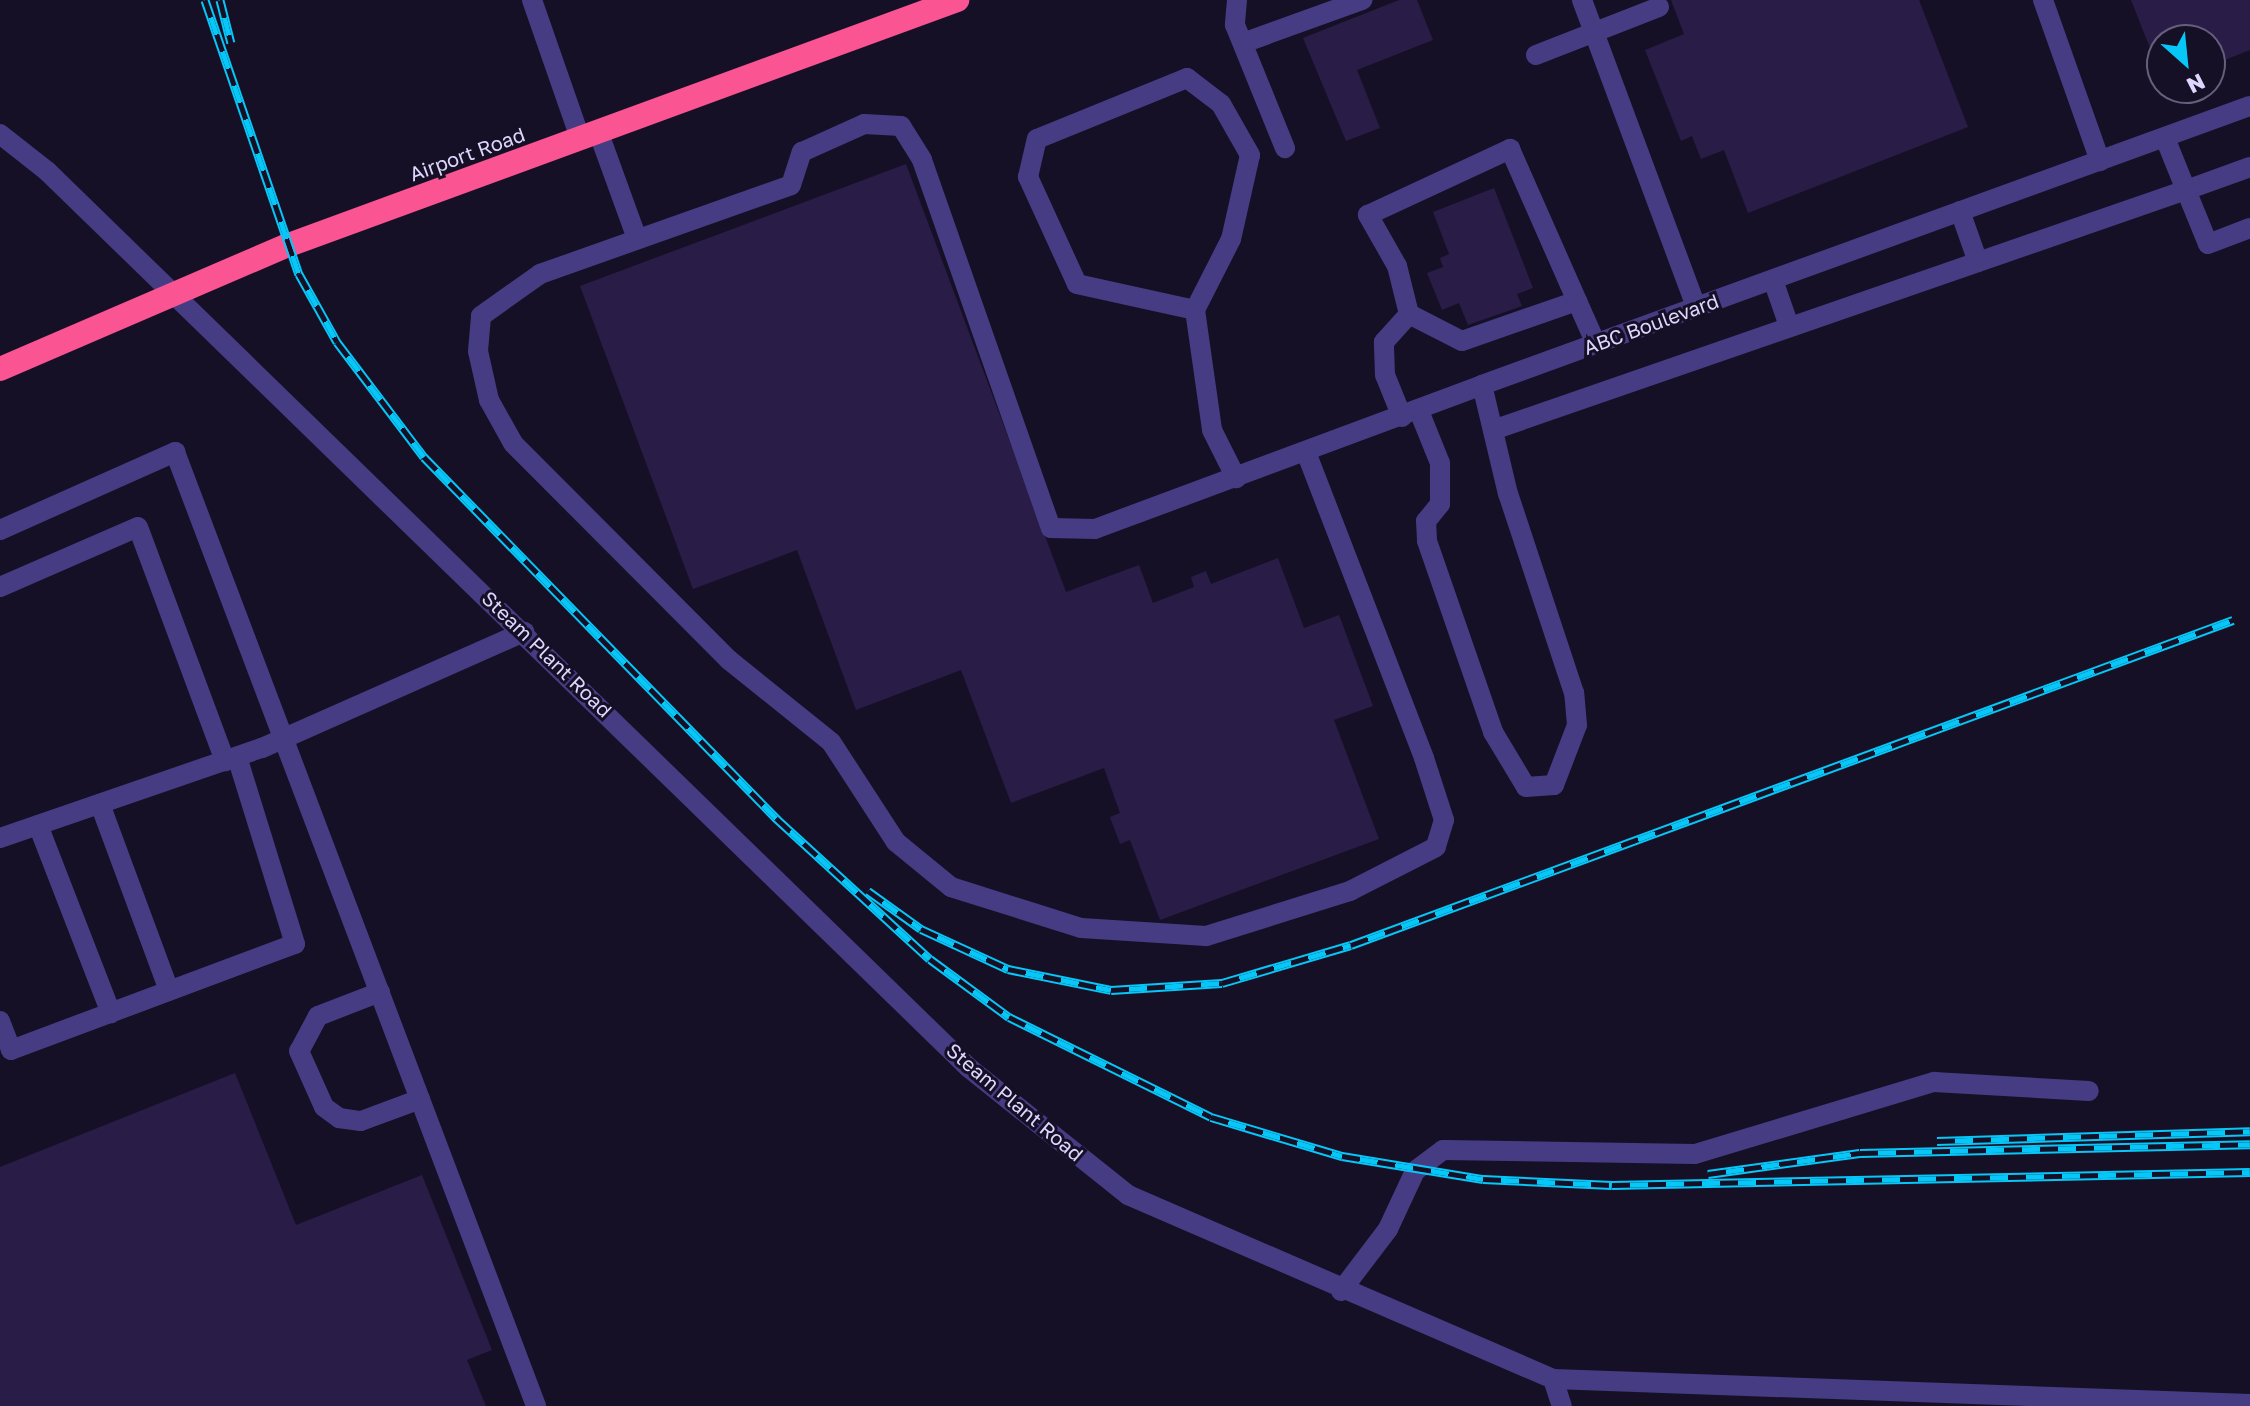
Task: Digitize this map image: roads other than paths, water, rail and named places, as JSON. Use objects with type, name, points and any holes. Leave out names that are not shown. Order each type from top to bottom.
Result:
[{"type":"highway","name":"Airport Road","points":[[0,369],[173,293],[589,134],[957,0]]},
{"type":"street","points":[[532,0],[637,239],[540,274],[481,316],[478,351],[489,400],[513,443],[630,563],[729,660],[831,742],[896,842],[951,887],[982,901],[1131,936],[1206,936],[1350,891],[1436,847],[1444,820],[1424,758],[1306,452]]},
{"type":"street","points":[[1237,0],[1243,43],[1285,148]]},
{"type":"street","points":[[1582,0],[1696,307]]},
{"type":"street","points":[[2043,0],[2100,161]]},
{"type":"street","points":[[1243,43],[1359,1]]},
{"type":"street","points":[[1536,55],[1659,7]]},
{"type":"street","points":[[1195,310],[1077,284],[1028,177],[1037,139],[1187,78],[1221,104],[1250,155],[1231,239],[1195,310],[1212,430],[1236,478]]},
{"type":"street","name":"ABC Boulevard","points":[[637,239],[791,185],[802,152],[864,124],[901,126],[922,160],[1051,528],[1095,529],[2250,106]]},
{"type":"street","name":"Steam Plant Road","points":[[0,134],[173,293],[969,1068],[1128,1195],[1341,1291],[1553,1379],[2250,1404]]},
{"type":"street","points":[[2165,138],[2208,244],[2250,228]]},
{"type":"street","points":[[1577,301],[1462,341],[1409,314],[1397,266],[1368,215],[1510,149],[1596,344]]},
{"type":"street","points":[[1493,430],[2250,167]]},
{"type":"street","points":[[1960,211],[1978,262]]},
{"type":"street","points":[[1773,280],[1789,326]]},
{"type":"street","points":[[1409,314],[1384,342],[1385,375],[1440,463],[1440,504],[1426,521],[1427,541],[1493,732],[1526,787],[1554,785],[1577,725],[1574,693],[1482,385]]},
{"type":"street","points":[[0,530],[175,452],[536,1406]]},
{"type":"street","points":[[0,587],[138,527],[231,759],[295,944],[11,1050],[0,1021]]},
{"type":"street","points":[[0,838],[284,739],[524,632]]},
{"type":"street","points":[[100,804],[169,991]]},
{"type":"street","points":[[38,825],[111,1013]]},
{"type":"street","points":[[380,992],[318,1016],[299,1051],[324,1107],[339,1118],[361,1121],[420,1099]]},
{"type":"street","points":[[1341,1291],[1388,1229],[1415,1171],[1443,1150],[1695,1154],[1934,1082],[2089,1091]]},
{"type":"street","points":[[1553,1379],[1562,1406]]},
{"type":"railway","points":[[205,0],[299,274],[337,342],[424,457],[777,819],[930,959],[1009,1017],[1211,1117],[1342,1156],[1483,1179],[1612,1185],[2250,1172]]},
{"type":"railway","points":[[220,0],[231,43]]},
{"type":"railway","points":[[868,891],[921,929],[1008,969],[1111,990],[1222,983],[1351,945],[2233,620]]},
{"type":"railway","points":[[1937,1141],[2250,1131]]},
{"type":"railway","points":[[1708,1174],[1860,1153],[2250,1144]]}]
